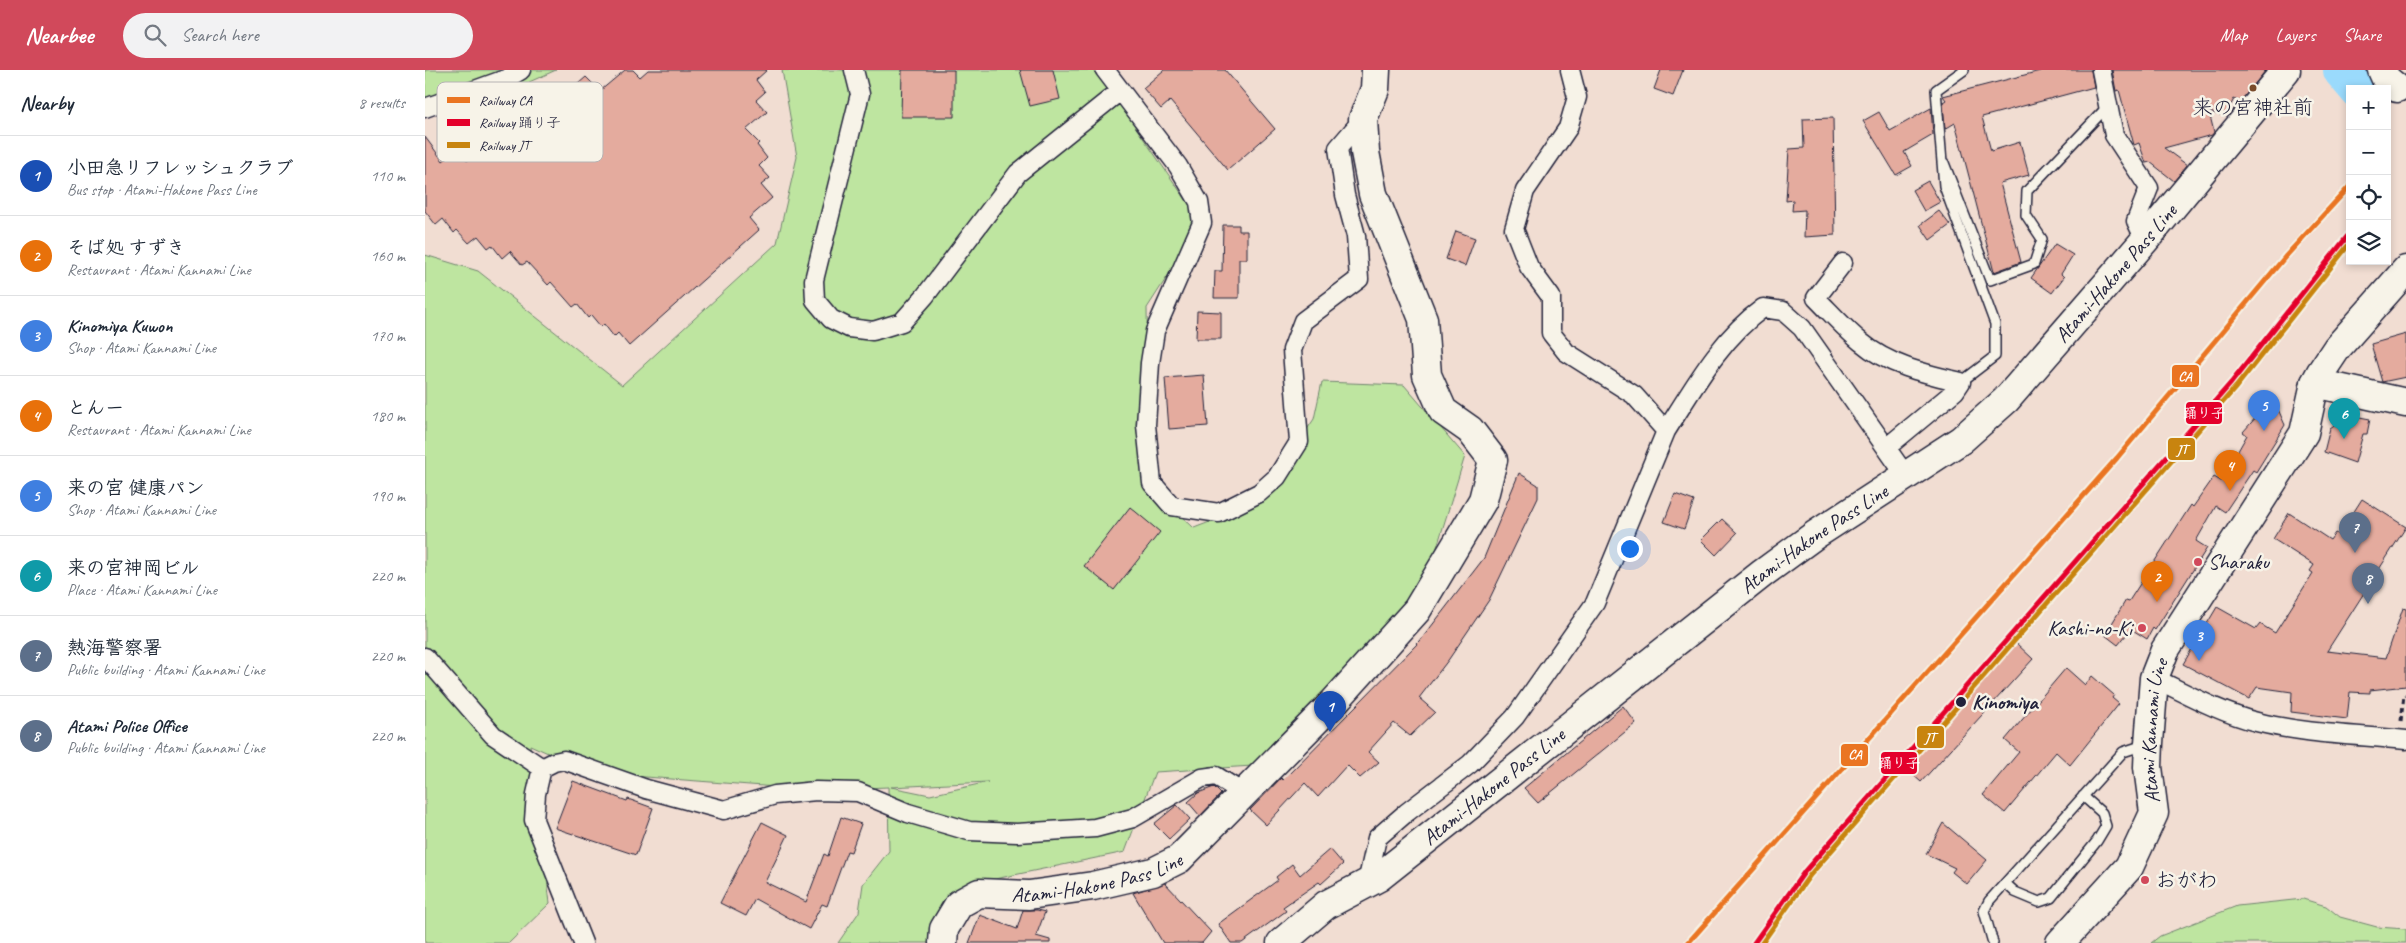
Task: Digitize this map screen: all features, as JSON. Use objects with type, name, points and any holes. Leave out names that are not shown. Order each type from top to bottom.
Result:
[{"type":"main road","name":"Atami-Hakone Pass Line","points":[[943,943],[944,928],[959,904],[979,893],[1029,895],[1093,886],[1153,872],[1179,859],[1335,702],[1417,610],[1483,500],[1493,460],[1470,430],[1443,410],[1427,375],[1423,319],[1373,194],[1365,152],[1363,119],[1375,89],[1376,70]]},
{"type":"main road","name":"Atami-Hakone Pass Line","points":[[1281,943],[1326,905],[1379,877],[1763,573],[1815,535],[1961,440],[2007,400],[2145,240],[2286,70]]},
{"type":"main road","points":[[2406,270],[2337,348],[2315,383],[2406,403]]},
{"type":"main road","name":"Atami Kannami Line","points":[[2061,943],[2129,867],[2154,812],[2148,767],[2154,678],[2165,650],[2304,433],[2315,383]]},
{"type":"street","points":[[497,82],[521,70]]},
{"type":"street","points":[[854,70],[860,94],[814,280],[815,300],[831,319],[849,328],[873,331],[902,322],[925,296],[1018,173],[1120,91]]},
{"type":"street","points":[[1105,70],[1178,166],[1199,202],[1202,223],[1155,331],[1150,363],[1147,425],[1152,483],[1172,506],[1219,512],[1259,493],[1277,477],[1299,442],[1292,350],[1303,321],[1359,279],[1356,236],[1345,195],[1338,148],[1363,119]]},
{"type":"street","points":[[1570,70],[1577,97],[1569,128],[1525,190],[1514,229],[1529,268],[1551,297],[1551,333],[1565,352],[1634,395],[1665,431]]},
{"type":"street","points":[[2101,70],[2114,135],[2149,188],[2136,221],[2145,240]]},
{"type":"street","points":[[425,108],[437,104]]},
{"type":"street","points":[[1843,263],[1816,298],[1861,343],[1883,357],[1917,372],[1961,382],[1955,391],[1886,448]]},
{"type":"street","points":[[1367,883],[1377,838],[1406,813],[1470,764],[1515,717],[1595,604],[1665,431],[1709,362],[1748,319],[1763,308],[1783,311],[1802,328],[1906,476]]},
{"type":"street","points":[[425,657],[493,735],[542,768]]},
{"type":"street","points":[[2154,678],[2209,705],[2255,721],[2281,727],[2402,740]]},
{"type":"street","points":[[583,943],[534,820],[536,794],[542,768],[553,762],[564,760],[646,789],[724,810],[775,795],[816,791],[858,792],[908,813],[969,830],[1017,833],[1095,828],[1133,818],[1202,778],[1216,776],[1243,793]]},
{"type":"lane","points":[[1961,382],[1995,356],[1995,324],[1944,186],[1944,163],[1936,90],[1964,70]]},
{"type":"lane","points":[[1944,163],[1990,280],[2034,264],[2042,239],[2025,215],[2027,191],[2108,106]]},
{"type":"lane","points":[[1993,943],[1984,911],[1989,901],[2123,752],[2149,743]]},
{"type":"lane","points":[[2005,883],[2015,892],[2039,902],[2051,898],[2097,841],[2106,826],[2102,813],[2083,796]]},
{"type":"path","points":[[2402,740],[2404,695],[2406,695]]},
{"type":"green space","points":[[425,70],[556,70],[529,82],[437,82],[437,99],[425,99]]},
{"type":"green space","points":[[782,70],[1096,70],[1202,223],[1147,308],[1149,485],[1194,528],[1257,504],[1314,419],[1322,382],[1404,385],[1465,456],[1429,573],[1367,649],[1253,766],[1155,772],[1125,852],[985,881],[944,943],[838,943],[859,912],[863,884],[889,851],[888,787],[815,790],[593,773],[530,745],[550,903],[509,943],[425,943],[425,255],[478,271],[622,385],[777,243],[797,157]],"holes":[[[988,782],[930,795],[891,787]]]},
{"type":"green space","points":[[2303,899],[2326,906],[2340,917],[2377,927],[2406,929],[2406,943],[2151,943],[2160,936],[2237,906]]},
{"type":"building","points":[[625,70],[633,70],[640,77],[648,70],[767,70],[756,80],[765,92],[756,100],[767,112],[746,130],[759,143],[757,145],[767,158],[759,166],[770,178],[761,185],[772,198],[749,218],[759,230],[629,346],[618,333],[614,337],[604,324],[601,327],[591,315],[588,318],[577,304],[573,307],[551,282],[548,285],[527,262],[522,265],[510,251],[502,258],[492,245],[488,248],[478,236],[469,243],[457,230],[454,233],[443,219],[436,225],[425,211],[425,137],[437,153],[437,162],[603,162],[603,88]]},
{"type":"building","points":[[902,70],[954,70],[954,117],[901,117]]},
{"type":"building","points":[[1020,70],[1053,70],[1060,99],[1030,106]]},
{"type":"building","points":[[1164,70],[1225,70],[1275,129],[1228,170],[1170,101],[1161,109],[1143,88]]},
{"type":"building","points":[[1661,70],[1683,70],[1673,96],[1654,89]]},
{"type":"building","points":[[2044,70],[2091,70],[2094,87],[1982,117],[1991,151],[2020,142],[2029,175],[2000,183],[2021,262],[1994,272],[1955,123],[1945,129],[1943,102],[1946,100],[1943,96]]},
{"type":"building","points":[[2112,70],[2266,70],[2240,102],[2234,99],[2225,116],[2209,112],[2214,132],[2212,135],[2164,148],[2187,165],[2174,181],[2150,162],[2146,163],[2139,143],[2134,145],[2119,90],[2116,91]]},
{"type":"building","points":[[586,77],[591,82],[580,82]]},
{"type":"building","points":[[1931,108],[1933,135],[1904,152],[1912,166],[1896,175],[1863,121],[1879,112],[1890,131]]},
{"type":"building","points":[[1833,118],[1835,235],[1804,237],[1805,210],[1792,211],[1793,200],[1786,201],[1789,149],[1804,148],[1803,119]]},
{"type":"building","points":[[1928,181],[1940,202],[1924,211],[1912,190]]},
{"type":"building","points":[[1939,211],[1950,225],[1930,240],[1920,225]]},
{"type":"building","points":[[1223,225],[1239,225],[1239,231],[1247,231],[1247,259],[1239,259],[1239,298],[1214,298],[1215,271],[1222,271]]},
{"type":"building","points":[[1456,231],[1475,238],[1465,266],[1446,259]]},
{"type":"building","points":[[2055,244],[2073,255],[2061,274],[2064,277],[2052,293],[2031,278]]},
{"type":"building","points":[[1197,311],[1221,312],[1221,339],[1196,339]]},
{"type":"building","points":[[2406,334],[2406,377],[2382,382],[2371,344]]},
{"type":"building","points":[[1204,375],[1208,426],[1169,429],[1165,378]]},
{"type":"building","points":[[2273,398],[2285,425],[2256,472],[2253,470],[2225,512],[2216,506],[2196,541],[2207,548],[2155,630],[2153,628],[2147,639],[2131,629],[2118,645],[2105,635],[2126,600],[2129,601],[2191,505],[2193,507],[2214,477],[2221,481],[2247,435],[2243,432]]},
{"type":"building","points":[[2349,415],[2370,419],[2367,434],[2363,434],[2355,463],[2324,452],[2330,428]]},
{"type":"building","points":[[1519,473],[1538,485],[1538,498],[1489,600],[1449,659],[1419,698],[1435,712],[1410,736],[1394,723],[1368,752],[1379,762],[1360,778],[1347,765],[1318,797],[1305,783],[1266,825],[1250,810],[1281,778],[1283,780],[1420,641],[1484,558]]},
{"type":"building","points":[[1675,494],[1694,501],[1684,529],[1664,522]]},
{"type":"building","points":[[2362,499],[2406,527],[2327,651],[2386,658],[2403,608],[2406,609],[2406,686],[2370,690],[2370,693],[2350,692],[2347,719],[2291,712],[2292,692],[2257,687],[2249,699],[2183,664],[2217,607],[2256,629],[2260,624],[2275,633],[2313,573],[2310,571],[2314,565],[2273,539],[2289,513],[2330,540],[2335,533],[2339,535]]},
{"type":"building","points":[[1130,507],[1160,532],[1114,590],[1084,566]]},
{"type":"building","points":[[1722,519],[1737,533],[1716,555],[1701,540]]},
{"type":"building","points":[[2016,643],[2033,659],[1921,782],[1904,767]]},
{"type":"building","points":[[2066,668],[2085,685],[2092,676],[2114,695],[2112,698],[2119,704],[2070,765],[2056,752],[2005,813],[1983,795],[2019,752],[2005,740]]},
{"type":"building","points":[[1623,706],[1636,723],[1538,803],[1524,788]]},
{"type":"building","points":[[573,781],[627,801],[628,799],[653,808],[636,855],[555,828]]},
{"type":"building","points":[[1214,787],[1221,794],[1200,816],[1188,802],[1198,793]]},
{"type":"building","points":[[1177,805],[1190,819],[1169,839],[1154,824]]},
{"type":"building","points":[[841,817],[861,824],[851,852],[847,851],[827,906],[822,904],[809,929],[755,899],[746,916],[720,903],[762,822],[788,835],[765,882],[806,902],[824,854],[828,856]]},
{"type":"building","points":[[1943,823],[1987,860],[1967,884],[1952,872],[1955,868],[1926,854]]},
{"type":"building","points":[[1330,849],[1343,864],[1321,884],[1319,882],[1283,907],[1286,911],[1242,943],[1231,943],[1218,924],[1278,880],[1276,877],[1292,864],[1300,875]]},
{"type":"building","points":[[1165,883],[1211,932],[1202,943],[1163,943],[1133,893]]},
{"type":"building","points":[[1023,910],[1045,912],[1036,936],[1050,940],[1050,943],[969,943],[980,915],[1017,929]]},
{"type":"waterway","points":[[2343,70],[2356,85]]},
{"type":"rail line","name":"CA","points":[[1688,943],[2117,458],[2285,257],[2346,190]]},
{"type":"rail line","name":"踊り子","points":[[1754,943],[1805,871],[2231,383],[2346,238]]},
{"type":"rail line","name":"JT","points":[[1762,943],[1810,875],[2236,387],[2346,248]]},
{"type":"place","name":"来の宮神社前","points":[[2253,88]]},
{"type":"place","name":"来の宮 健康パン","points":[[2264,431]]},
{"type":"place","name":"来の宮神岡ビル","points":[[2344,439]]},
{"type":"place","name":"とんー","points":[[2230,491]]},
{"type":"place","name":"熱海警察署","points":[[2355,553]]},
{"type":"place","name":"Sharaku","points":[[2198,562]]},
{"type":"place","name":"そば処 すずき","points":[[2157,602]]},
{"type":"place","name":"Atami Police Office","points":[[2368,604]]},
{"type":"place","name":"Kashi-no-Ki","points":[[2142,628]]},
{"type":"place","name":"Kinomiya Kuwon","points":[[2199,661]]},
{"type":"place","name":"Kinomiya","points":[[1961,702]]},
{"type":"place","name":"小田急リフレッシュクラブ","points":[[1330,732]]},
{"type":"place","name":"おがわ","points":[[2145,880]]}]
